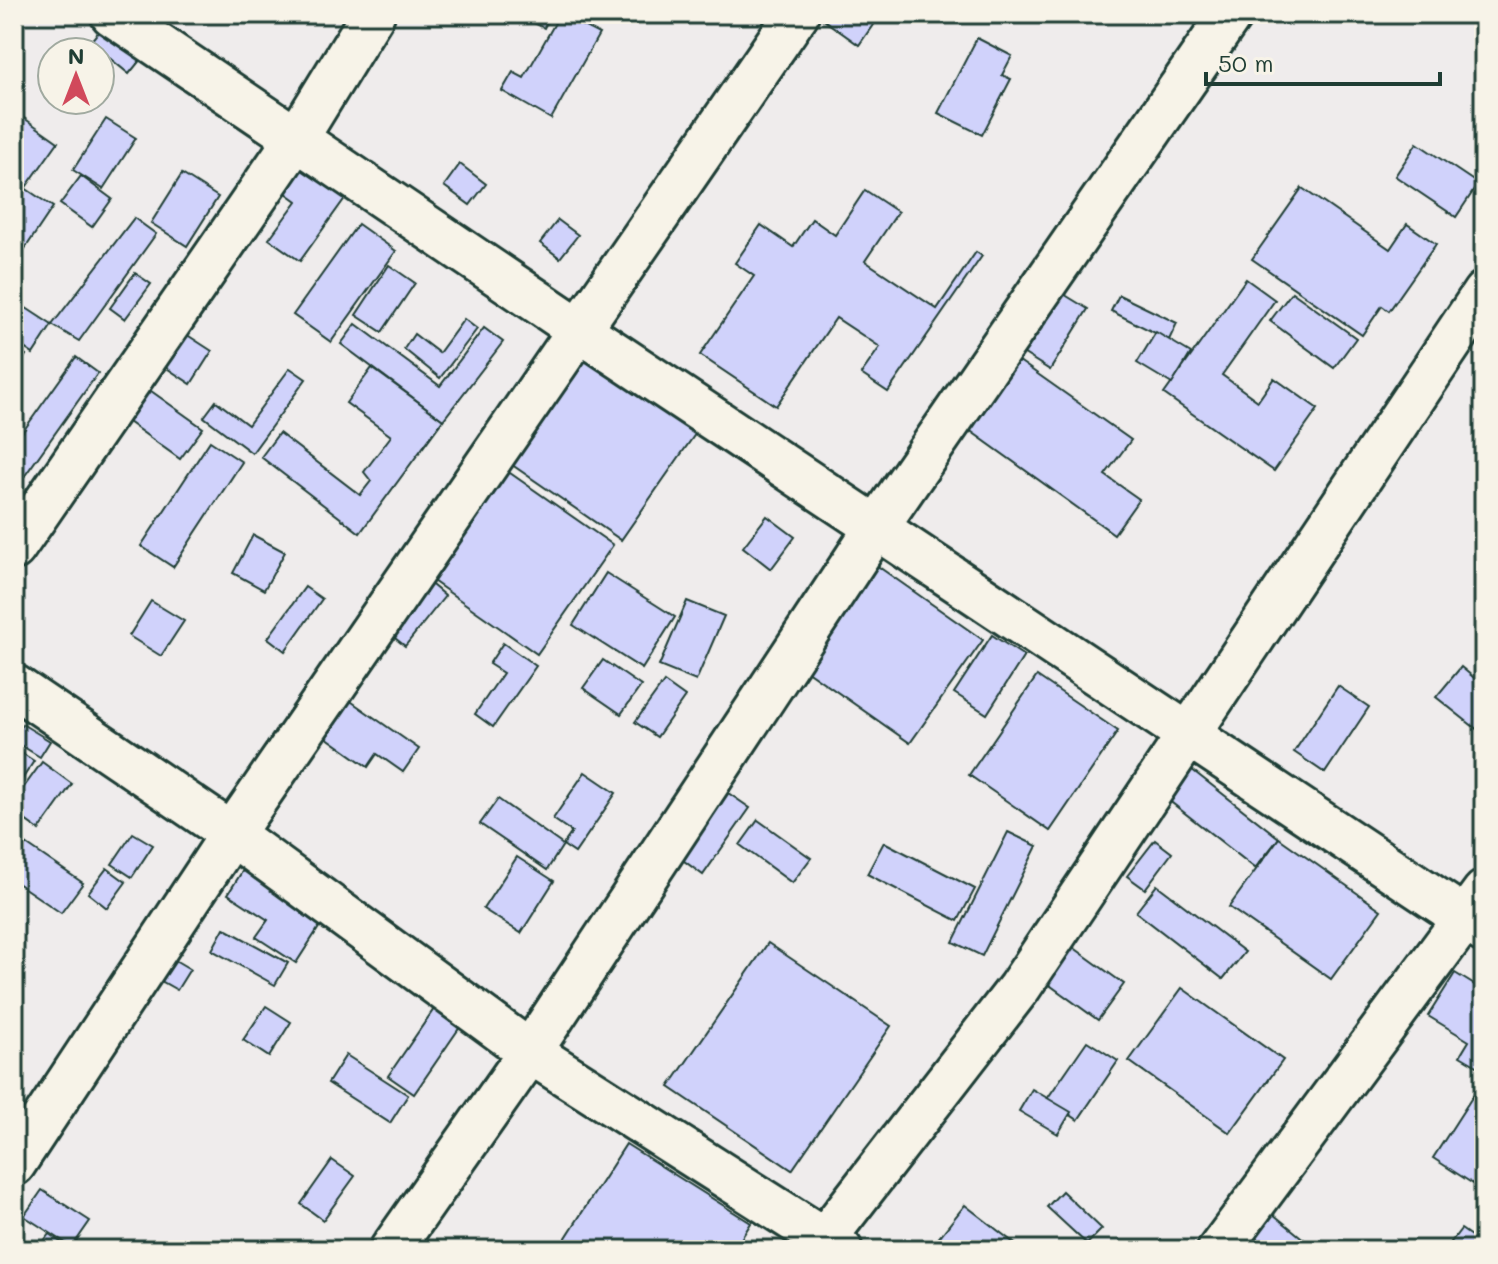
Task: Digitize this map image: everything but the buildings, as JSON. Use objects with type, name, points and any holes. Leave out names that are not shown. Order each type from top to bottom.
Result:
[{"type":"street","points":[[112,14],[298,136],[581,331],[876,528],[1188,733],[1478,913],[1219,1250]]},
{"type":"street","points":[[14,548],[298,136],[373,14]]},
{"type":"street","points":[[14,1164],[232,834],[797,14]]},
{"type":"street","points":[[391,1250],[530,1052],[876,528],[1231,14]]},
{"type":"street","points":[[14,686],[232,834],[530,1052],[827,1246],[1019,988],[1484,293]]}]
